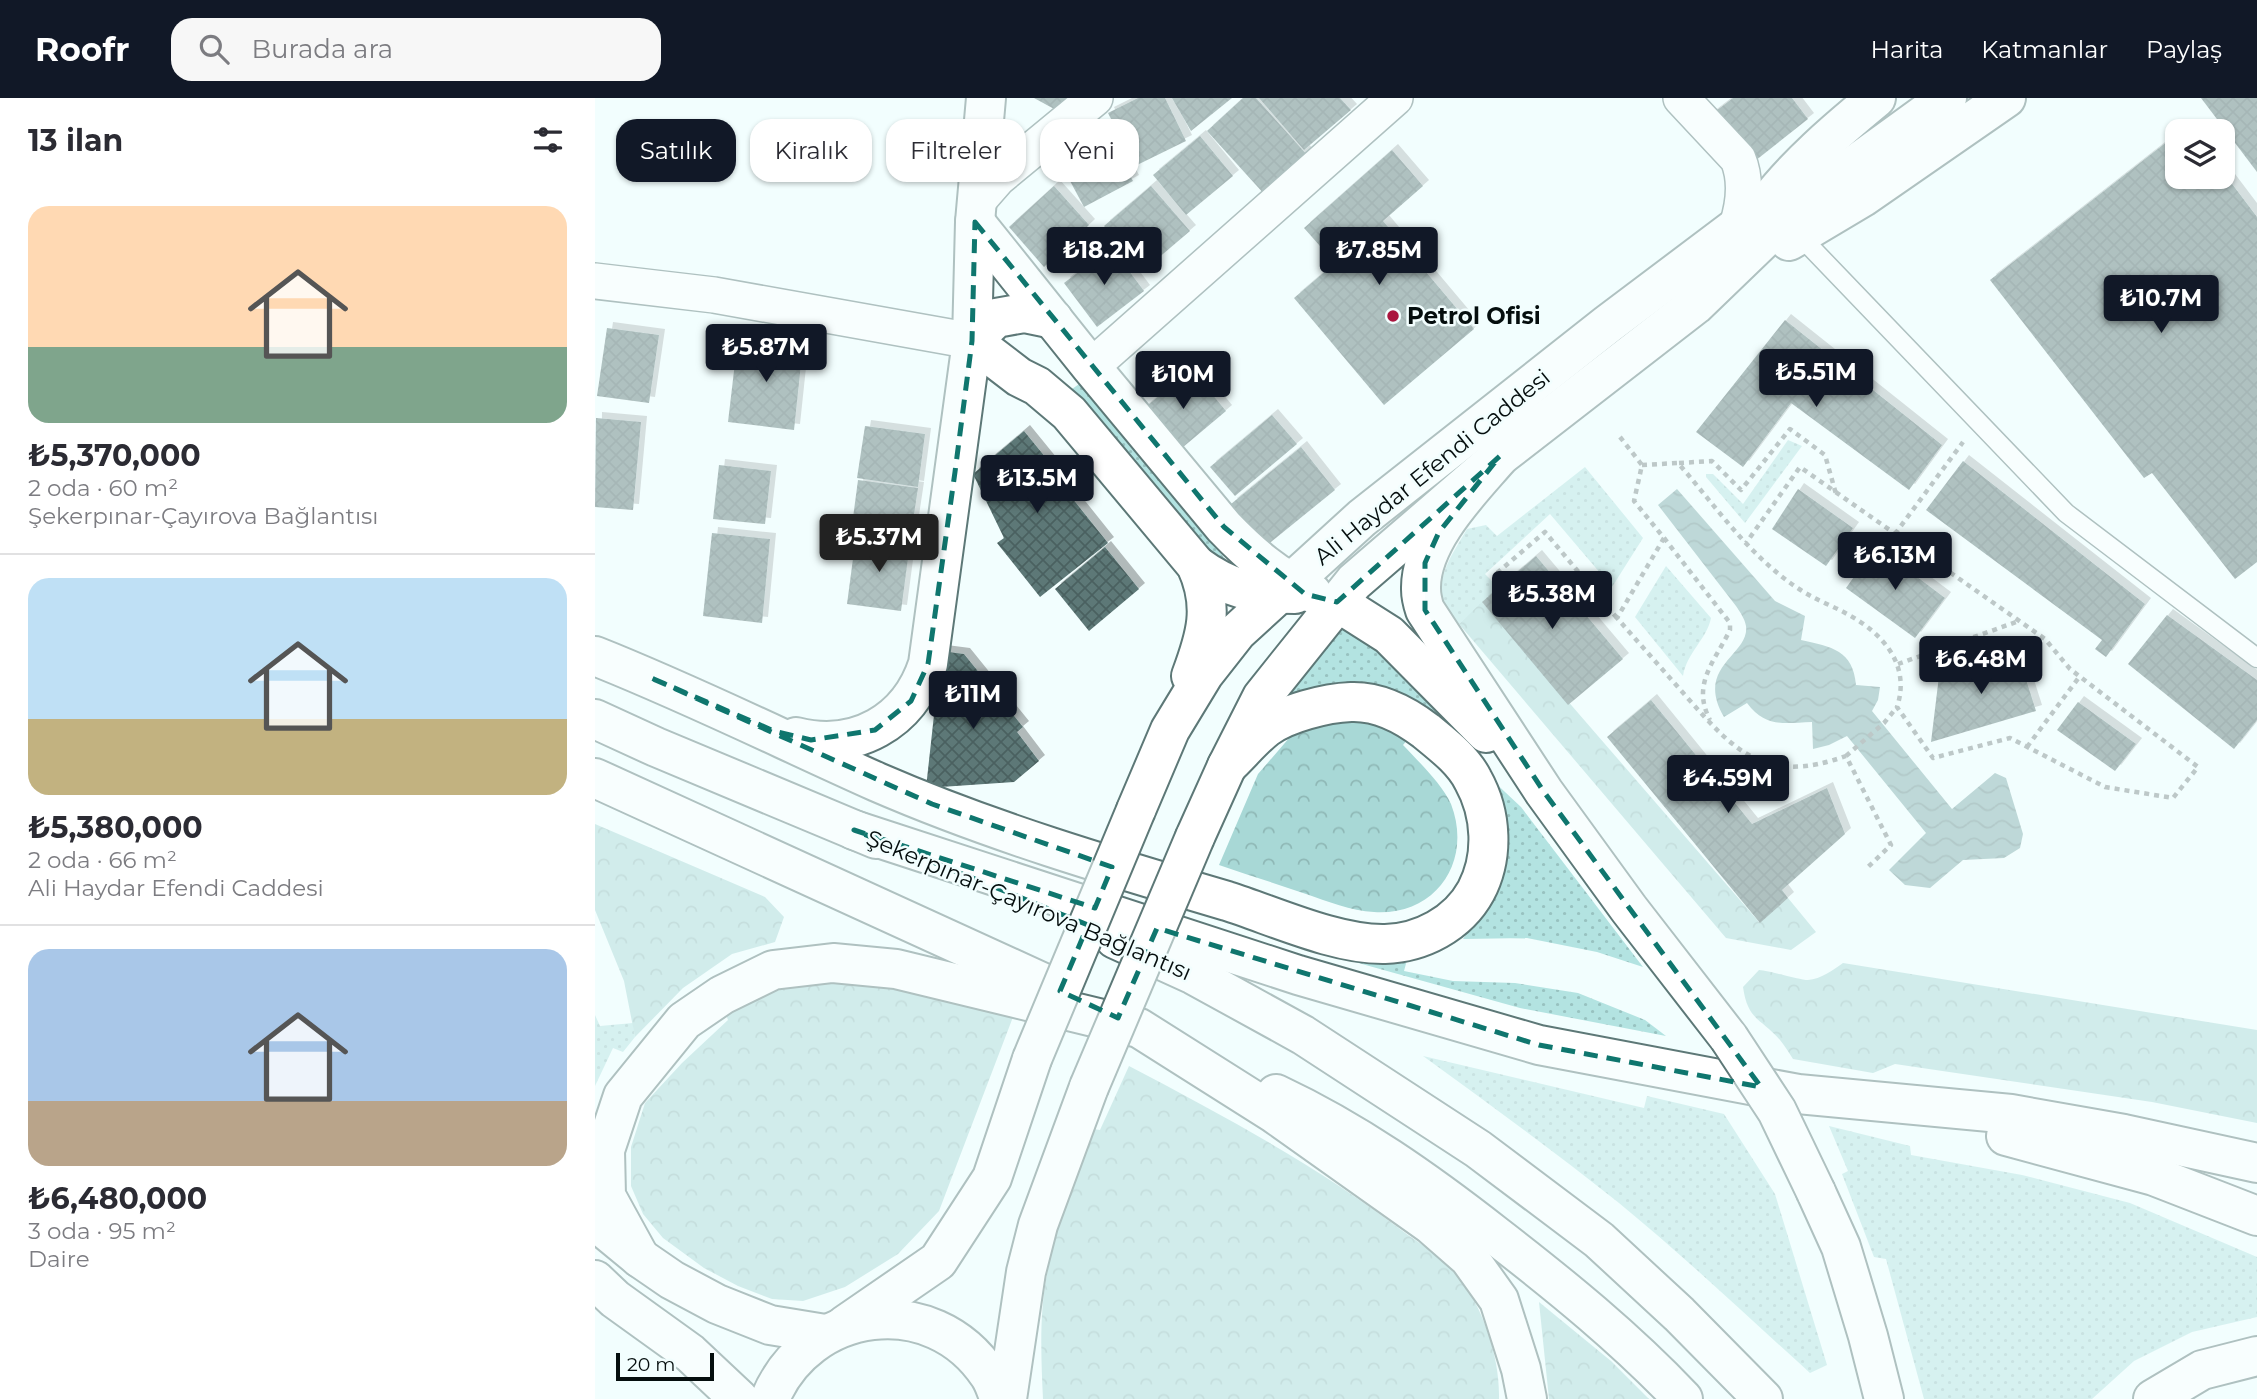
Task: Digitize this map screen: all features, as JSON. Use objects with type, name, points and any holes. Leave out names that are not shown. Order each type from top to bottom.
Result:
[{"type":"main road","points":[[595,656],[774,731],[811,740],[834,741],[875,730],[911,701],[922,684],[928,664],[972,341],[976,212],[986,98]]},
{"type":"main road","points":[[1751,216],[1786,178],[1876,98]]},
{"type":"main road","name":"Ali Haydar Efendi Caddesi","points":[[1007,1399],[1026,1272],[1038,1225],[1089,1087],[1227,766],[1315,591],[1363,518],[1602,329],[1912,98]]},
{"type":"main road","name":"Ali Haydar Efendi Caddesi","points":[[769,1399],[777,1381],[798,1354],[938,1261],[992,1178],[1032,1059],[1170,730],[1204,674],[1237,632],[1315,591],[1500,456],[1695,305],[1775,228],[1823,188],[1947,98]]},
{"type":"main road","points":[[1726,277],[1863,197],[2006,98]]},
{"type":"main road","points":[[976,212],[1091,367],[1247,551],[1389,635],[1543,792]]},
{"type":"main road","points":[[972,341],[996,318],[1024,313],[1053,319]]},
{"type":"main road","points":[[972,341],[1019,377],[1037,386],[1069,413],[1196,565],[1210,576],[1237,590],[1315,591]]},
{"type":"main road","points":[[1500,456],[1439,532],[1425,563],[1421,589],[1425,610],[1543,792],[1729,1038],[1777,1111],[1841,1247],[1884,1399]]},
{"type":"main road","points":[[1224,527],[1251,545],[1273,554],[1298,554],[1329,540],[1363,518]]},
{"type":"main road","points":[[1170,730],[1206,632],[1206,593],[1196,565]]},
{"type":"main road","points":[[649,677],[932,804],[1058,851],[1269,914],[1338,938],[1385,944],[1425,937],[1454,918],[1474,895],[1483,876],[1489,844],[1486,812],[1472,778],[1448,749],[1395,710],[1353,702],[1309,708],[1268,726],[1227,766]]},
{"type":"main road","name":"Şekerpınar-Çayırova Bağlantısı","points":[[595,719],[854,830],[1077,921],[1193,975],[1303,1035],[1478,1149],[1598,1240],[1679,1314],[1763,1399]]},
{"type":"main road","points":[[595,778],[1324,1116],[1401,1165],[1564,1288],[1644,1358],[1683,1399]]},
{"type":"main road","points":[[854,830],[1298,975],[1539,1045],[2014,1138],[2154,1176],[2257,1216]]},
{"type":"main road","points":[[641,1258],[606,1196],[605,1150],[623,1096],[684,1021],[722,995],[773,970],[834,963],[896,969],[1139,1028],[1275,1115],[1430,1224],[1469,1258],[1499,1300],[1521,1369],[1527,1399]]},
{"type":"main road","points":[[1798,1094],[2011,1114],[2124,1134],[2257,1163]]},
{"type":"main road","points":[[595,1222],[672,1280],[706,1298],[770,1325],[835,1329],[886,1318],[926,1325],[962,1344],[989,1375],[1000,1399]]},
{"type":"main road","points":[[595,1280],[615,1299],[690,1353],[739,1399]]},
{"type":"main road","points":[[2153,1399],[2202,1370],[2257,1356]]},
{"type":"street","points":[[976,212],[998,178],[1095,98]]},
{"type":"street","points":[[1091,367],[1395,98]]},
{"type":"street","points":[[1681,98],[1738,159],[1743,172],[1744,195],[1751,216]]},
{"type":"street","points":[[595,281],[715,295],[972,341]]},
{"type":"lane","points":[[1799,235],[2066,513],[2257,658]]},
{"type":"path","points":[[1642,465],[1712,461],[1741,490],[1790,429],[1825,455],[1836,494]]},
{"type":"path","points":[[1620,437],[1642,465]]},
{"type":"path","points":[[1895,534],[1953,454]]},
{"type":"path","points":[[1497,573],[1545,533],[1715,730],[1737,750],[1752,758],[1785,766],[1817,765],[1846,756],[1884,723],[1897,707],[1902,683],[1892,652],[1870,628],[1789,582],[1747,543],[1678,463]]},
{"type":"path","points":[[1642,465],[1634,501],[1730,623],[1730,630],[1711,662],[1703,688],[1707,715],[1715,730]]},
{"type":"path","points":[[1747,543],[1801,467],[2045,639],[2070,669],[2198,767],[2173,798],[2105,787],[2010,738],[1933,758],[1897,707]]},
{"type":"path","points":[[1617,618],[1664,538]]},
{"type":"path","points":[[1898,664],[2019,621]]},
{"type":"path","points":[[2028,747],[2080,676]]},
{"type":"path","points":[[1846,756],[1891,845],[1868,867]]},
{"type":"highlighted area","points":[[975,222],[1224,527],[1305,594],[1337,602],[1500,456],[1439,532],[1425,563],[1425,610],[1544,792],[1761,1087],[1539,1045],[1157,928],[1118,1018],[1060,991],[1088,925],[854,830],[1095,908],[1112,867],[932,804],[649,677],[774,731],[811,740],[875,730],[911,701],[928,664],[955,472],[972,341]]},
{"type":"shaded area","points":[[1082,382],[1235,571],[1225,576],[1072,389]]},
{"type":"shaded area","points":[[1788,440],[1802,446],[1745,523],[1706,474],[1713,474],[1743,504]]},
{"type":"shaded area","points":[[1585,467],[1643,538],[1612,587],[1550,514],[1485,574],[1499,588],[1459,624],[1445,606],[1441,586],[1451,556],[1467,529],[1486,525],[1497,536]]},
{"type":"shaded area","points":[[1666,566],[1711,618],[1685,667],[1683,676],[1635,617]]},
{"type":"shaded area","points":[[1343,625],[1390,659],[1434,704],[1456,733],[1286,699]]},
{"type":"shaded area","points":[[1489,777],[1521,807],[1643,967],[1597,952],[1527,938],[1463,939],[1487,902]]},
{"type":"shaded area","points":[[1344,959],[1407,960],[1404,971],[1453,981],[1515,983],[1578,993],[1645,1020],[1666,1036],[1520,1008]]},
{"type":"shaded area","points":[[595,1015],[600,1026],[633,1023],[635,1037],[623,1052],[613,1048],[595,1086]]},
{"type":"shaded area","points":[[1423,1056],[1644,1108],[1647,1096],[1724,1114],[1775,1194],[1827,1365],[1810,1373],[1692,1265],[1619,1203]]},
{"type":"shaded area","points":[[1829,1126],[1910,1146],[1911,1155],[2022,1175],[2130,1203],[2257,1257],[2257,1317],[2192,1332],[2134,1361],[2092,1399],[1924,1399],[1886,1259],[1874,1257],[1842,1174],[1848,1171]]},
{"type":"green space","points":[[1482,602],[1759,922],[1788,898],[1816,932],[1791,950],[1726,938],[1459,624]]},
{"type":"green space","points":[[1363,720],[1390,728],[1408,739],[1403,745],[1436,781],[1451,804],[1457,825],[1453,864],[1444,881],[1431,895],[1415,905],[1396,911],[1365,911],[1219,865],[1258,774],[1290,737],[1326,723]]},
{"type":"green space","points":[[595,824],[765,897],[784,917],[775,942],[732,954],[683,988],[635,1037],[624,981],[595,910]]},
{"type":"green space","points":[[1843,963],[2257,1030],[2257,1123],[2152,1102],[1895,1064],[1873,1073],[1793,1059],[1780,1040],[1752,1013],[1743,987],[1759,970],[1808,980],[1822,976]]},
{"type":"green space","points":[[856,981],[933,994],[1013,1017],[939,1211],[898,1254],[845,1287],[803,1301],[772,1299],[738,1286],[704,1268],[663,1238],[643,1214],[631,1186],[631,1147],[645,1103],[682,1063],[728,1020],[725,1012],[776,986]]},
{"type":"green space","points":[[1129,1066],[1237,1124],[1307,1166],[1448,1264],[1467,1288],[1482,1318],[1497,1366],[1499,1399],[1043,1399],[1043,1301],[1056,1233],[1093,1129],[1100,1130]]},
{"type":"green space","points":[[1539,1302],[1611,1361],[1649,1399],[1549,1399]]},
{"type":"water","points":[[1677,489],[1775,601],[1805,616],[1801,640],[1839,652],[1851,664],[1856,685],[1880,687],[1878,700],[1872,711],[1952,809],[1995,773],[2006,778],[2023,834],[2020,848],[2004,858],[1963,860],[1930,888],[1905,885],[1889,870],[1926,833],[1847,736],[1813,749],[1812,722],[1784,723],[1768,720],[1747,703],[1724,717],[1716,700],[1715,685],[1725,663],[1745,636],[1746,626],[1736,606],[1658,505]]},
{"type":"building","points":[[1034,98],[1070,98],[1056,110]]},
{"type":"building","points":[[1138,98],[1165,98],[1186,141],[1139,164],[1139,119],[1111,119],[1108,113]]},
{"type":"building","points":[[1172,98],[1232,98],[1191,131]]},
{"type":"building","points":[[1243,98],[1256,98],[1308,156],[1265,195],[1207,131]]},
{"type":"building","points":[[1259,98],[1340,98],[1351,110],[1304,150]]},
{"type":"building","points":[[1733,98],[1792,98],[1808,119],[1746,168],[1707,118]]},
{"type":"building","points":[[2201,98],[2257,98],[2257,172],[2235,143],[2235,119],[2217,119]]},
{"type":"building","points":[[1200,136],[1233,176],[1186,215],[1153,175]]},
{"type":"building","points":[[2165,143],[2165,189],[2235,188],[2257,217],[2257,562],[2235,579],[2152,473],[2144,478],[1990,280]]},
{"type":"building","points":[[1392,150],[1423,186],[1383,221],[1474,329],[1384,405],[1294,298],[1335,263],[1304,228]]},
{"type":"building","points":[[1071,182],[1131,182],[1084,207]]},
{"type":"building","points":[[1054,186],[1089,225],[1044,267],[1009,227]]},
{"type":"building","points":[[1151,186],[1190,231],[1143,271],[1104,226]]},
{"type":"building","points":[[1111,247],[1144,291],[1097,327],[1064,283]]},
{"type":"building","points":[[1785,320],[1942,445],[1909,490],[1791,403],[1743,467],[1696,432]]},
{"type":"building","points":[[607,328],[659,335],[649,403],[597,396]]},
{"type":"building","points":[[738,337],[803,345],[794,430],[728,422]]},
{"type":"building","points":[[1191,369],[1226,411],[1176,453],[1141,411]]},
{"type":"building","points":[[1272,415],[1297,444],[1235,496],[1210,467]]},
{"type":"building","points":[[596,418],[641,422],[633,510],[595,507]]},
{"type":"building","points":[[865,426],[925,434],[918,487],[857,478]]},
{"type":"building","points":[[1024,431],[1068,485],[1064,488],[1108,543],[1040,597],[997,543],[1004,538],[973,474]]},
{"type":"building","points":[[1301,447],[1335,490],[1266,546],[1231,504]]},
{"type":"building","points":[[1963,461],[2145,604],[2106,657],[2095,649],[2102,640],[1926,510]]},
{"type":"building","points":[[719,465],[771,471],[765,524],[713,519]]},
{"type":"building","points":[[858,480],[918,488],[910,541],[851,533]]},
{"type":"building","points":[[1798,489],[1853,528],[1826,566],[1772,529]]},
{"type":"building","points":[[712,533],[770,539],[762,623],[703,616]]},
{"type":"building","points":[[856,536],[910,543],[901,611],[847,604]]},
{"type":"building","points":[[1876,546],[1945,598],[1915,638],[1846,588]]},
{"type":"building","points":[[1105,547],[1139,589],[1089,631],[1055,589]]},
{"type":"building","points":[[1536,556],[1623,659],[1568,705],[1482,602]]},
{"type":"building","points":[[2167,615],[2257,680],[2257,720],[2234,749],[2128,664]]},
{"type":"building","points":[[941,651],[964,654],[1023,727],[1017,732],[1039,761],[1014,782],[926,788]]},
{"type":"building","points":[[2017,651],[2036,711],[1931,742],[1939,676]]},
{"type":"building","points":[[1651,700],[1752,824],[1827,788],[1845,834],[1782,890],[1788,898],[1760,923],[1607,737]]},
{"type":"building","points":[[2078,702],[2136,744],[2115,771],[2057,730]]},
{"type":"place","name":"Petrol Ofisi","points":[[1393,316]]}]
